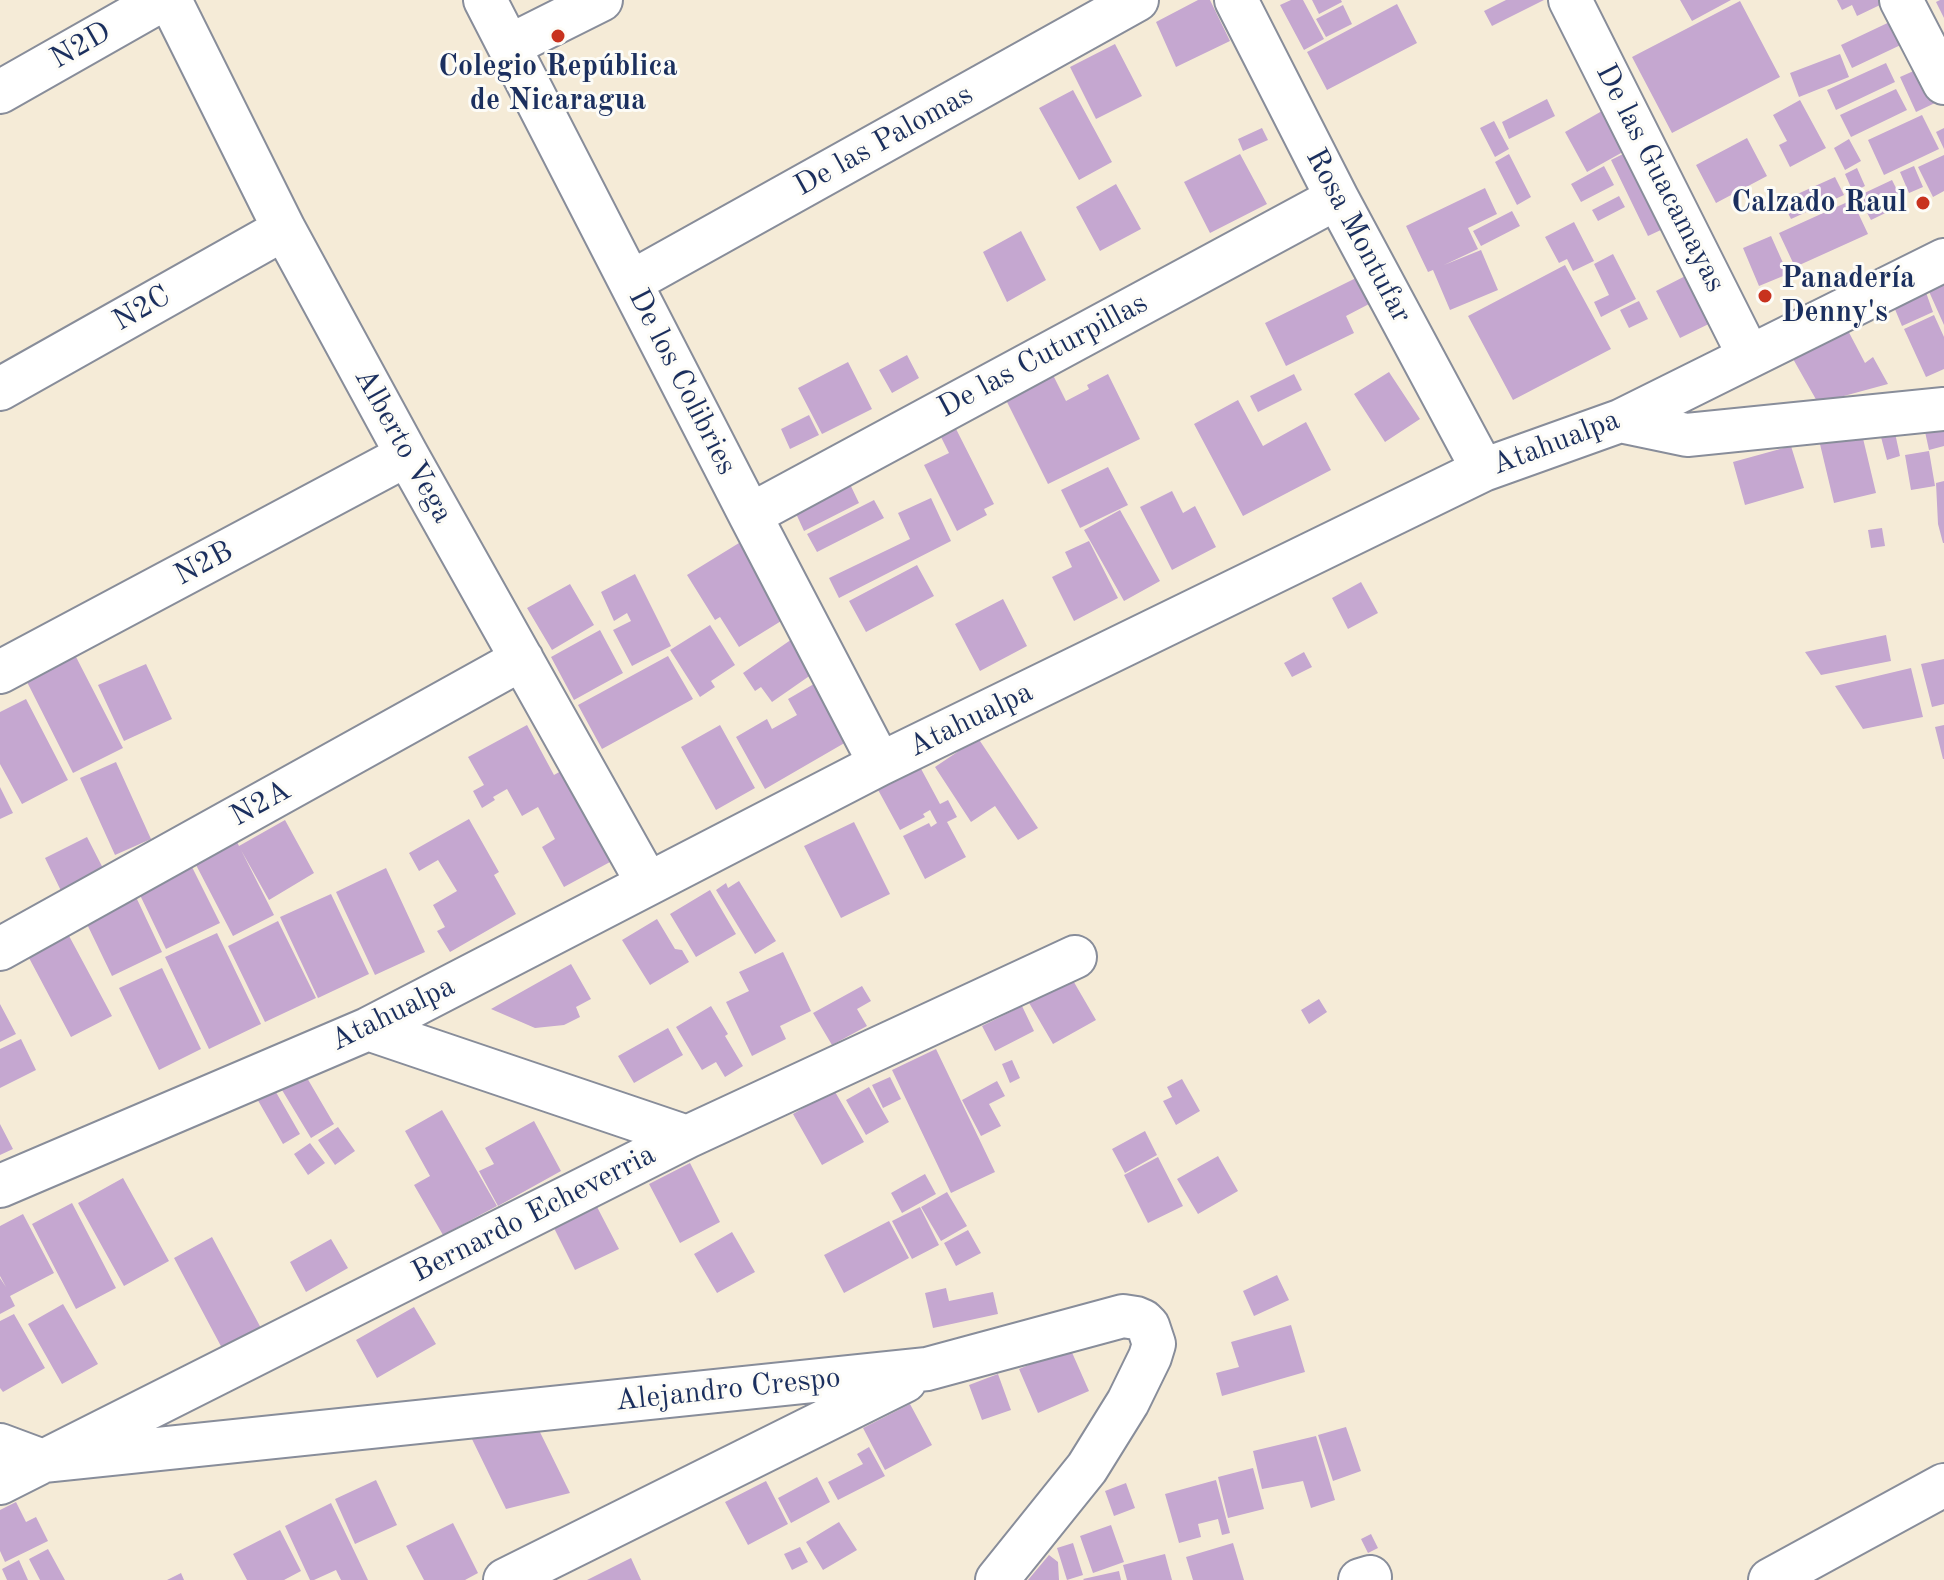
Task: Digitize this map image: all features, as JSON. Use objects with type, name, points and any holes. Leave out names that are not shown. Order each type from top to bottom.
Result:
[{"type":"street","name":"N2D","points":[[0,92],[162,0]]},
{"type":"street","name":"Alberto Vega","points":[[170,0],[284,229],[648,884]]},
{"type":"street","name":"De los Colibries","points":[[485,0],[880,764]]},
{"type":"street","points":[[509,46],[601,0]]},
{"type":"street","name":"De las Palomas","points":[[631,282],[1137,0]]},
{"type":"street","name":"Rosa Montufar","points":[[1236,0],[1337,198],[1483,470]]},
{"type":"street","name":"De las Guacamayas","points":[[1570,0],[1749,356]]},
{"type":"street","points":[[1901,0],[1944,83]]},
{"type":"street","name":"De las Cuturpillas","points":[[750,515],[1337,198]]},
{"type":"street","name":"N2C","points":[[0,389],[284,229]]},
{"type":"street","name":"Atahualpa","points":[[0,1186],[368,1029],[880,764],[1483,470],[1620,421],[1944,260]]},
{"type":"street","points":[[1620,421],[1687,435],[1944,409]]},
{"type":"street","name":"N2B","points":[[0,672],[407,455]]},
{"type":"street","name":"N2A","points":[[0,949],[522,659]]},
{"type":"street","name":"Bernardo Echeverria","points":[[0,1483],[687,1137],[1075,957]]},
{"type":"street","points":[[368,1029],[687,1137]]},
{"type":"street","name":"Alejandro Crespo","points":[[0,1445],[43,1461],[927,1369],[1123,1316],[1143,1321],[1154,1344],[1128,1402],[1087,1468],[997,1580]]},
{"type":"street","points":[[505,1580],[927,1369]]},
{"type":"street","points":[[1770,1580],[1944,1485]]},
{"type":"building","points":[[1198,0],[1210,0],[1230,41],[1176,67],[1156,22]]},
{"type":"building","points":[[1291,0],[1303,0],[1324,39],[1304,50],[1280,5]]},
{"type":"building","points":[[1312,0],[1341,0],[1342,2],[1319,14]]},
{"type":"building","points":[[1506,0],[1544,0],[1492,26],[1484,11]]},
{"type":"building","points":[[1680,0],[1731,0],[1692,21]]},
{"type":"building","points":[[1837,0],[1878,0],[1880,5],[1857,16],[1852,5],[1842,10]]},
{"type":"building","points":[[1944,0],[1944,18],[1936,2]]},
{"type":"building","points":[[1740,1],[1780,77],[1672,133],[1632,57]]},
{"type":"building","points":[[1397,4],[1417,43],[1327,90],[1307,52]]},
{"type":"building","points":[[1343,5],[1352,24],[1326,37],[1316,19]]},
{"type":"building","points":[[1896,19],[1907,42],[1852,68],[1841,45]]},
{"type":"building","points":[[1115,44],[1142,96],[1096,119],[1070,67]]},
{"type":"building","points":[[1840,54],[1849,77],[1799,97],[1790,73]]},
{"type":"building","points":[[1886,63],[1895,82],[1836,110],[1827,90]]},
{"type":"building","points":[[1918,69],[1935,103],[1916,112],[1900,77]]},
{"type":"building","points":[[1896,89],[1907,110],[1851,137],[1840,115]]},
{"type":"building","points":[[1073,90],[1112,162],[1079,180],[1039,108]]},
{"type":"building","points":[[1547,99],[1555,116],[1509,139],[1502,122]]},
{"type":"building","points":[[1800,100],[1826,148],[1790,167],[1779,145],[1787,141],[1773,115]]},
{"type":"building","points":[[1616,103],[1639,143],[1587,172],[1565,132]]},
{"type":"building","points":[[1922,115],[1939,149],[1884,175],[1868,140]]},
{"type":"building","points":[[1494,121],[1509,149],[1495,157],[1480,128]]},
{"type":"building","points":[[1262,128],[1268,140],[1243,151],[1238,139]]},
{"type":"building","points":[[1944,128],[1944,149],[1936,132]]},
{"type":"building","points":[[1747,138],[1767,176],[1716,203],[1696,165]]},
{"type":"building","points":[[1849,139],[1861,161],[1845,170],[1834,148]]},
{"type":"building","points":[[1641,145],[1678,222],[1648,236],[1611,160]]},
{"type":"building","points":[[1240,154],[1267,204],[1210,233],[1184,182]]},
{"type":"building","points":[[1509,154],[1531,197],[1517,205],[1495,162]]},
{"type":"building","points":[[1944,155],[1944,191],[1933,197],[1918,167]]},
{"type":"building","points":[[1604,166],[1614,185],[1581,202],[1571,184]]},
{"type":"building","points":[[1914,166],[1923,187],[1909,193],[1900,172]]},
{"type":"building","points":[[1857,168],[1865,186],[1853,192],[1845,174]]},
{"type":"building","points":[[1835,177],[1844,195],[1791,219],[1782,201]]},
{"type":"building","points":[[1892,180],[1904,204],[1871,220],[1858,196]]},
{"type":"building","points":[[1116,184],[1141,229],[1100,251],[1076,207]]},
{"type":"building","points":[[1485,188],[1497,214],[1468,228],[1478,249],[1444,265],[1481,250],[1498,290],[1450,310],[1433,270],[1428,272],[1406,226]]},
{"type":"building","points":[[1619,196],[1625,207],[1598,221],[1592,210]]},
{"type":"building","points":[[1852,200],[1868,234],[1795,267],[1779,233]]},
{"type":"building","points":[[1512,211],[1520,226],[1481,246],[1473,231]]},
{"type":"building","points":[[1574,222],[1594,261],[1573,271],[1567,259],[1559,263],[1545,237]]},
{"type":"building","points":[[1021,231],[1046,280],[1007,302],[983,252]]},
{"type":"building","points":[[1771,236],[1788,274],[1759,286],[1743,248]]},
{"type":"building","points":[[1613,254],[1636,299],[1601,317],[1594,302],[1609,295],[1594,264]]},
{"type":"building","points":[[1944,255],[1944,325],[1918,267]]},
{"type":"building","points":[[1565,265],[1611,349],[1513,400],[1468,316]]},
{"type":"building","points":[[1699,269],[1723,317],[1680,338],[1656,291]]},
{"type":"building","points":[[1919,273],[1933,312],[1902,326],[1886,288]]},
{"type":"building","points":[[1356,278],[1369,304],[1346,316],[1354,333],[1286,366],[1265,323]]},
{"type":"building","points":[[1639,301],[1648,319],[1629,328],[1620,310]]},
{"type":"building","points":[[1934,315],[1944,337],[1944,369],[1926,377],[1904,329]]},
{"type":"building","points":[[1844,323],[1865,363],[1873,357],[1888,384],[1818,403],[1788,350]]},
{"type":"building","points":[[907,355],[919,378],[892,393],[879,370]]},
{"type":"building","points":[[848,362],[872,409],[822,434],[798,388]]},
{"type":"building","points":[[1389,372],[1420,419],[1385,442],[1354,394]]},
{"type":"building","points":[[1108,374],[1140,439],[1048,484],[1005,398],[1053,375],[1066,401]]},
{"type":"building","points":[[1294,374],[1302,390],[1258,412],[1250,396]]},
{"type":"building","points":[[1238,400],[1263,446],[1306,422],[1331,470],[1243,516],[1194,424]]},
{"type":"building","points":[[809,415],[819,435],[790,449],[781,429]]},
{"type":"building","points":[[952,421],[994,504],[984,509],[987,515],[957,531],[924,465],[949,453],[937,429]]},
{"type":"building","points":[[1944,423],[1944,446],[1929,450],[1924,427]]},
{"type":"building","points":[[1861,430],[1876,493],[1834,503],[1819,440]]},
{"type":"building","points":[[1895,433],[1900,456],[1887,460],[1881,437]]},
{"type":"building","points":[[1791,446],[1804,488],[1745,505],[1733,462]]},
{"type":"building","points":[[1929,451],[1935,486],[1911,490],[1905,455]]},
{"type":"building","points":[[1108,467],[1128,505],[1080,528],[1061,490]]},
{"type":"building","points":[[848,480],[859,503],[804,531],[793,507]]},
{"type":"building","points":[[1944,481],[1943,543],[1938,524],[1936,483]]},
{"type":"building","points":[[1172,491],[1183,513],[1195,506],[1216,547],[1172,570],[1140,507]]},
{"type":"building","points":[[931,498],[951,541],[839,598],[829,578],[910,539],[898,513]]},
{"type":"building","points":[[874,500],[884,518],[817,552],[807,534]]},
{"type":"building","points":[[1120,510],[1160,581],[1124,601],[1084,530]]},
{"type":"building","points":[[1882,528],[1885,546],[1871,548],[1868,530]]},
{"type":"building","points":[[1089,541],[1118,598],[1074,621],[1052,577],[1072,567],[1065,552]]},
{"type":"building","points":[[739,543],[786,618],[739,647],[720,617],[715,620],[687,575]]},
{"type":"building","points":[[917,565],[934,596],[866,632],[849,601]]},
{"type":"building","points":[[635,574],[671,646],[632,666],[613,630],[631,621],[627,613],[614,621],[601,592]]},
{"type":"building","points":[[1361,582],[1378,613],[1348,629],[1332,598]]},
{"type":"building","points":[[570,584],[594,625],[552,650],[527,608]]},
{"type":"building","points":[[1003,599],[1027,646],[980,671],[955,624]]},
{"type":"building","points":[[710,625],[735,665],[711,681],[715,687],[700,697],[670,650]]},
{"type":"building","points":[[600,630],[623,673],[574,700],[551,657]]},
{"type":"building","points":[[1886,635],[1891,661],[1821,675],[1805,652]]},
{"type":"building","points":[[795,637],[818,670],[772,702],[761,687],[755,691],[743,673]]},
{"type":"building","points":[[1304,652],[1312,667],[1292,677],[1284,663]]},
{"type":"building","points":[[75,655],[123,748],[73,773],[26,680]]},
{"type":"building","points":[[668,656],[693,699],[602,749],[578,705]]},
{"type":"building","points":[[1944,659],[1944,704],[1932,707],[1921,664]]},
{"type":"building","points":[[146,664],[172,719],[124,741],[98,685]]},
{"type":"building","points":[[1911,668],[1923,717],[1863,729],[1835,686]]},
{"type":"building","points":[[826,677],[860,734],[765,789],[736,737],[767,719],[772,729],[797,715],[788,699]]},
{"type":"building","points":[[26,699],[68,780],[22,804],[0,764],[0,712]]},
{"type":"building","points":[[527,725],[554,775],[561,771],[610,862],[564,887],[542,847],[555,839],[538,807],[522,816],[507,789],[482,808],[473,791],[484,785],[468,757]]},
{"type":"building","points":[[720,725],[755,788],[716,810],[681,747]]},
{"type":"building","points":[[1944,725],[1944,759],[1943,759],[1935,727]]},
{"type":"building","points":[[978,738],[1038,828],[1018,840],[995,806],[971,822],[935,767]]},
{"type":"building","points":[[116,762],[151,839],[115,855],[80,778]]},
{"type":"building","points":[[919,765],[940,804],[948,800],[957,817],[947,822],[966,857],[925,879],[903,836],[929,823],[931,827],[937,823],[930,810],[923,814],[925,817],[900,830],[877,788]]},
{"type":"building","points":[[0,787],[13,813],[0,819]]},
{"type":"building","points":[[469,819],[499,872],[494,875],[516,914],[450,952],[437,931],[445,927],[433,905],[457,891],[438,860],[419,871],[409,853]]},
{"type":"building","points":[[285,820],[314,873],[269,900],[241,850],[274,915],[233,936],[195,863],[237,842],[239,846]]},
{"type":"building","points":[[854,822],[890,894],[841,918],[804,846]]},
{"type":"building","points":[[87,837],[107,876],[64,897],[45,858]]},
{"type":"building","points":[[192,867],[220,923],[166,949],[139,893]]},
{"type":"building","points":[[386,868],[425,952],[375,975],[336,892]]},
{"type":"building","points":[[739,881],[776,941],[755,954],[716,890],[726,883],[728,888]]},
{"type":"building","points":[[710,890],[736,934],[696,957],[670,914]]},
{"type":"building","points":[[331,894],[369,974],[318,998],[280,917]]},
{"type":"building","points":[[136,897],[162,952],[112,976],[85,920]]},
{"type":"building","points":[[657,919],[675,949],[682,950],[689,962],[650,985],[622,940]]},
{"type":"building","points":[[278,921],[316,998],[265,1022],[228,946]]},
{"type":"building","points":[[217,933],[261,1024],[209,1049],[165,957]]},
{"type":"building","points":[[68,934],[112,1016],[71,1037],[28,956]]},
{"type":"building","points":[[783,952],[811,1011],[780,1026],[786,1039],[752,1056],[726,1002],[749,991],[739,972]]},
{"type":"building","points":[[571,964],[591,999],[576,1007],[580,1017],[564,1025],[535,1028],[491,1009]]},
{"type":"building","points":[[162,968],[201,1049],[159,1070],[119,988]]},
{"type":"building","points":[[1071,977],[1096,1020],[1053,1044],[1028,1001]]},
{"type":"building","points":[[862,986],[871,1001],[857,1009],[867,1026],[832,1045],[813,1013]]},
{"type":"building","points":[[1319,999],[1327,1012],[1309,1024],[1301,1010]]},
{"type":"building","points":[[0,1004],[16,1034],[0,1042]]},
{"type":"building","points":[[711,1006],[743,1066],[725,1077],[716,1062],[702,1070],[676,1027]]},
{"type":"building","points":[[1022,1006],[1034,1031],[995,1051],[982,1026]]},
{"type":"building","points":[[668,1028],[683,1055],[634,1083],[618,1056]]},
{"type":"building","points":[[21,1039],[36,1070],[0,1088],[0,1049]]},
{"type":"building","points":[[936,1049],[995,1172],[951,1193],[892,1070]]},
{"type":"building","points":[[1012,1060],[1020,1078],[1010,1083],[1002,1064]]},
{"type":"building","points":[[303,1071],[334,1124],[311,1138],[279,1085]]},
{"type":"building","points":[[890,1077],[901,1099],[883,1108],[872,1085]]},
{"type":"building","points":[[1182,1079],[1200,1111],[1176,1125],[1163,1101],[1172,1097],[1167,1087]]},
{"type":"building","points":[[997,1081],[1005,1096],[989,1104],[1001,1126],[981,1136],[962,1100]]},
{"type":"building","points":[[273,1087],[300,1134],[283,1144],[256,1097]]},
{"type":"building","points":[[869,1087],[889,1122],[866,1135],[846,1100]]},
{"type":"building","points":[[834,1090],[864,1142],[822,1165],[793,1114]]},
{"type":"building","points":[[442,1110],[497,1206],[443,1235],[414,1185],[430,1176],[405,1131]]},
{"type":"building","points":[[534,1121],[561,1171],[498,1206],[479,1171],[494,1164],[485,1148]]},
{"type":"building","points":[[0,1124],[13,1149],[0,1155]]},
{"type":"building","points":[[338,1127],[355,1151],[335,1165],[318,1140]]},
{"type":"building","points":[[1145,1131],[1157,1155],[1125,1173],[1112,1149]]},
{"type":"building","points":[[310,1143],[325,1163],[308,1175],[294,1154]]},
{"type":"building","points":[[1218,1156],[1238,1191],[1198,1214],[1177,1179]]},
{"type":"building","points":[[1158,1157],[1183,1206],[1148,1223],[1124,1175]]},
{"type":"building","points":[[690,1163],[720,1222],[680,1243],[649,1184]]},
{"type":"building","points":[[925,1174],[936,1194],[902,1213],[891,1193]]},
{"type":"building","points":[[123,1178],[169,1261],[124,1286],[78,1203]]},
{"type":"building","points":[[947,1192],[967,1226],[941,1241],[921,1207]]},
{"type":"building","points":[[72,1203],[116,1288],[76,1309],[32,1224]]},
{"type":"building","points":[[596,1205],[619,1249],[575,1270],[553,1226]]},
{"type":"building","points":[[920,1207],[939,1245],[912,1259],[892,1221]]},
{"type":"building","points":[[23,1214],[54,1273],[10,1296],[15,1306],[0,1314],[0,1278],[6,1287],[0,1276],[0,1226]]},
{"type":"building","points":[[889,1221],[909,1258],[844,1293],[824,1255]]},
{"type":"building","points":[[968,1230],[981,1253],[956,1266],[944,1243]]},
{"type":"building","points":[[732,1232],[755,1272],[717,1293],[694,1254]]},
{"type":"building","points":[[212,1237],[262,1330],[223,1350],[174,1258]]},
{"type":"building","points":[[331,1239],[348,1268],[306,1292],[290,1262]]},
{"type":"building","points":[[1277,1275],[1289,1300],[1254,1316],[1243,1291]]},
{"type":"building","points":[[946,1288],[949,1301],[993,1292],[998,1314],[933,1328],[925,1293]]},
{"type":"building","points":[[63,1304],[98,1364],[62,1384],[28,1324]]},
{"type":"building","points":[[414,1307],[436,1344],[377,1378],[356,1340]]},
{"type":"building","points":[[14,1314],[45,1368],[3,1392],[0,1388],[0,1321]]},
{"type":"building","points":[[1291,1325],[1305,1372],[1222,1396],[1216,1373],[1239,1367],[1231,1342]]},
{"type":"building","points":[[1070,1348],[1089,1391],[1038,1413],[1019,1369]]},
{"type":"building","points":[[998,1374],[1011,1410],[982,1420],[969,1385]]},
{"type":"building","points":[[910,1404],[932,1445],[885,1470],[863,1428]]},
{"type":"building","points":[[534,1420],[570,1493],[506,1509],[470,1435]]},
{"type":"building","points":[[1346,1427],[1361,1471],[1333,1481],[1318,1435]]},
{"type":"building","points":[[1316,1436],[1335,1500],[1311,1508],[1303,1481],[1262,1489],[1253,1451]]},
{"type":"building","points":[[869,1447],[885,1476],[838,1500],[828,1482],[863,1464],[857,1454]]},
{"type":"building","points":[[1253,1468],[1264,1509],[1228,1518],[1218,1477]]},
{"type":"building","points":[[817,1477],[830,1502],[791,1523],[778,1498]]},
{"type":"building","points":[[376,1480],[397,1525],[355,1544],[335,1499]]},
{"type":"building","points":[[1216,1480],[1230,1533],[1222,1535],[1218,1519],[1198,1524],[1201,1537],[1179,1543],[1165,1494]]},
{"type":"building","points":[[766,1481],[788,1524],[748,1545],[725,1502]]},
{"type":"building","points":[[1126,1483],[1135,1508],[1114,1516],[1105,1491]]},
{"type":"building","points":[[16,1502],[26,1522],[36,1517],[48,1541],[5,1562],[0,1551],[0,1510]]},
{"type":"building","points":[[331,1503],[368,1580],[341,1580],[336,1570],[310,1580],[285,1526]]},
{"type":"building","points":[[839,1522],[857,1550],[823,1570],[806,1542]]},
{"type":"building","points":[[453,1523],[478,1573],[465,1580],[424,1580],[406,1546]]},
{"type":"building","points":[[1111,1525],[1124,1562],[1093,1573],[1080,1536]]},
{"type":"building","points":[[280,1530],[301,1571],[284,1580],[247,1580],[233,1554]]},
{"type":"building","points":[[1371,1534],[1378,1548],[1368,1553],[1361,1539]]},
{"type":"building","points":[[1073,1543],[1083,1575],[1067,1580],[1057,1548]]},
{"type":"building","points":[[1233,1543],[1244,1580],[1193,1580],[1186,1557]]},
{"type":"building","points":[[800,1547],[808,1562],[792,1570],[784,1554]]},
{"type":"building","points":[[48,1549],[65,1580],[40,1580],[29,1559]]},
{"type":"building","points":[[1165,1554],[1172,1580],[1127,1580],[1123,1565]]},
{"type":"building","points":[[1049,1555],[1058,1562],[1059,1580],[1028,1580]]},
{"type":"building","points":[[631,1558],[641,1580],[587,1580]]},
{"type":"building","points":[[19,1560],[28,1580],[7,1580],[2,1569]]},
{"type":"building","points":[[1119,1571],[1121,1580],[1083,1579]]},
{"type":"building","points":[[181,1573],[184,1580],[167,1580]]},
{"type":"place","name":"Colegio República de Nicaragua","points":[[558,36]]},
{"type":"place","name":"Calzado Raul","points":[[1923,203]]},
{"type":"place","name":"Panadería Denny's","points":[[1765,296]]}]
